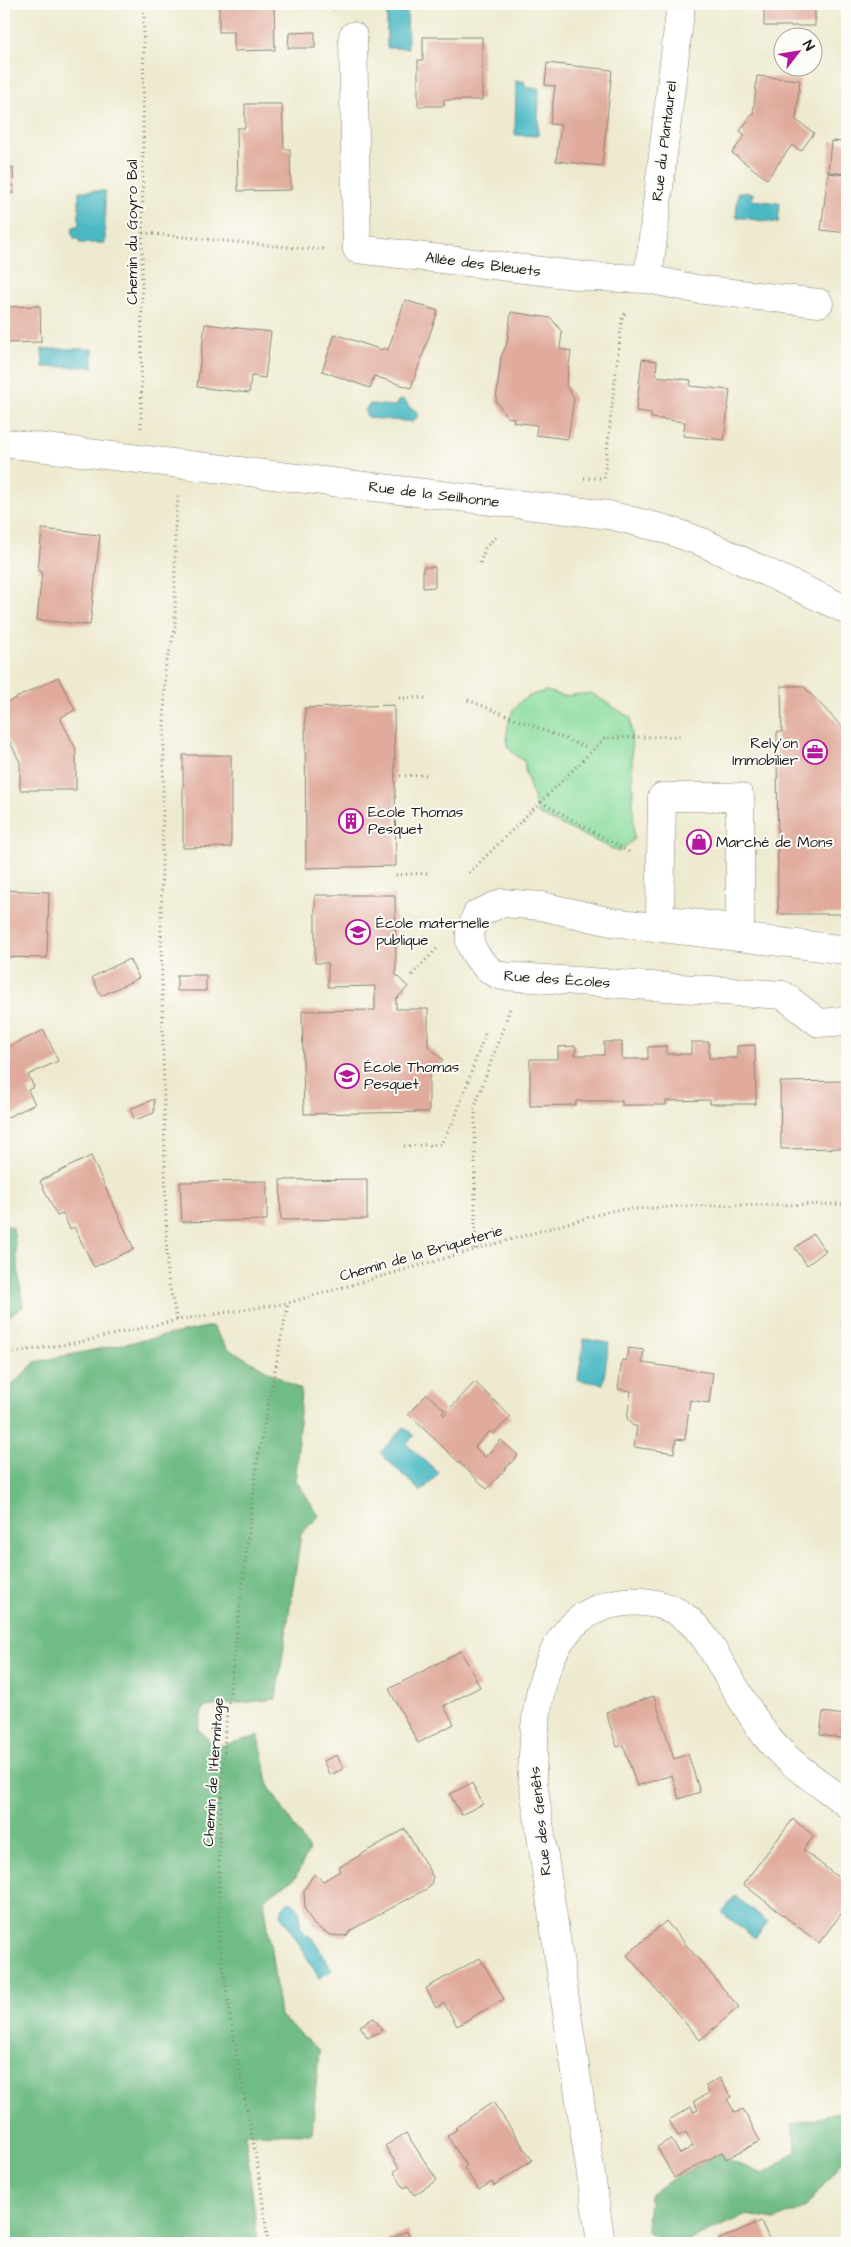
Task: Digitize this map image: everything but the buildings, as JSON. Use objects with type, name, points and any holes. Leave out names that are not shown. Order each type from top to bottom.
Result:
[{"type":"street","name":"Rue du Plantaurel","points":[[648,279],[681,4]]},
{"type":"street","points":[[353,36],[357,249]]},
{"type":"street","name":"Allée des Bleuets","points":[[357,249],[592,277],[648,279],[696,289],[819,303]]},
{"type":"street","name":"Rue de la Seilhonne","points":[[4,443],[608,515],[665,529],[702,542],[847,610]]},
{"type":"street","points":[[662,796],[740,797],[740,929],[660,918],[661,852],[662,796]]},
{"type":"street","name":"Rue des Écoles","points":[[847,950],[612,922],[541,906],[502,903],[477,914],[469,936],[482,964],[492,974],[522,978],[783,995],[819,1022],[847,1021]]},
{"type":"street","name":"Rue des Genêts","points":[[601,2243],[532,1776],[538,1707],[550,1659],[559,1640],[569,1627],[583,1616],[616,1603],[634,1601],[653,1603],[668,1608],[684,1617],[709,1644],[751,1714],[768,1738],[786,1756],[847,1804]]},
{"type":"path","name":"Chemin du Goyro Bal","points":[[140,460],[144,4]]},
{"type":"path","points":[[143,233],[307,249],[357,249]]},
{"type":"path","points":[[574,478],[604,478],[622,318],[648,279]]},
{"type":"path","points":[[177,1320],[167,1274],[161,931],[165,669],[175,629],[175,527],[182,465]]},
{"type":"path","points":[[480,563],[485,548],[501,533]]},
{"type":"path","points":[[399,698],[428,698]]},
{"type":"path","points":[[468,700],[593,750]]},
{"type":"path","points":[[469,872],[605,738],[683,736]]},
{"type":"path","points":[[395,776],[429,775]]},
{"type":"path","points":[[541,802],[630,852],[661,852]]},
{"type":"path","points":[[396,875],[429,874]]},
{"type":"path","points":[[475,1249],[475,1106],[522,978]]},
{"type":"path","points":[[404,1146],[441,1144],[455,1118],[486,1032]]},
{"type":"path","name":"Chemin de la Briqueterie","points":[[4,1354],[80,1342],[177,1320],[288,1304],[614,1210],[687,1206],[847,1204]]},
{"type":"path","name":"Chemin de l'Hermitage","points":[[268,2243],[260,2181],[231,2021],[219,1939],[219,1847],[225,1732],[257,1463],[288,1304]]},
{"type":"green space","points":[[547,691],[563,696],[591,693],[631,718],[634,839],[619,852],[538,814],[525,770],[525,762],[507,746],[508,725],[514,709],[527,698]]},
{"type":"green space","points":[[4,1225],[13,1227],[23,1307],[4,1319]]},
{"type":"green space","points":[[212,1326],[227,1348],[301,1390],[296,1480],[319,1516],[301,1534],[276,1699],[203,1707],[198,1729],[215,1747],[259,1736],[269,1787],[309,1850],[295,1878],[264,1899],[280,2016],[319,2050],[312,2134],[245,2133],[258,2243],[4,2243],[4,1393],[35,1362]]},
{"type":"green space","points":[[847,2111],[847,2155],[806,2207],[774,2220],[747,2215],[682,2243],[667,2243],[647,2231],[649,2195],[674,2178],[722,2152],[726,2159],[763,2174],[796,2152],[792,2124]]},
{"type":"water","points":[[387,7],[407,7],[408,48],[387,48]]},
{"type":"water","points":[[516,81],[524,81],[526,88],[539,88],[538,136],[515,135]]},
{"type":"water","points":[[79,191],[105,191],[105,243],[79,243],[80,240],[75,239],[72,234],[73,227],[79,225]]},
{"type":"water","points":[[738,192],[753,193],[752,200],[780,203],[778,223],[736,217]]},
{"type":"water","points":[[42,349],[93,349],[93,367],[43,367]]},
{"type":"water","points":[[403,400],[416,411],[418,416],[413,422],[370,418],[366,415],[365,410],[370,404],[395,406],[398,401]]},
{"type":"water","points":[[838,1276],[847,1276],[847,1337],[842,1328],[838,1328]]},
{"type":"water","points":[[584,1339],[609,1343],[603,1384],[578,1380]]},
{"type":"water","points":[[404,1427],[414,1436],[406,1444],[439,1473],[421,1492],[380,1453]]},
{"type":"water","points":[[735,1896],[768,1922],[755,1938],[722,1913]]},
{"type":"water","points":[[291,1902],[300,1910],[300,1926],[305,1934],[313,1938],[332,1970],[319,1978],[282,1918],[283,1908]]},
{"type":"place","name":"Rely'on Immobilier","points":[[815,752]]},
{"type":"place","name":"Ecole Thomas Pesquet","points":[[351,821]]},
{"type":"place","name":"Marché de Mons","points":[[699,842]]},
{"type":"place","name":"École maternelle publique","points":[[358,932]]},
{"type":"place","name":"École Thomas Pesquet","points":[[347,1076]]}]
